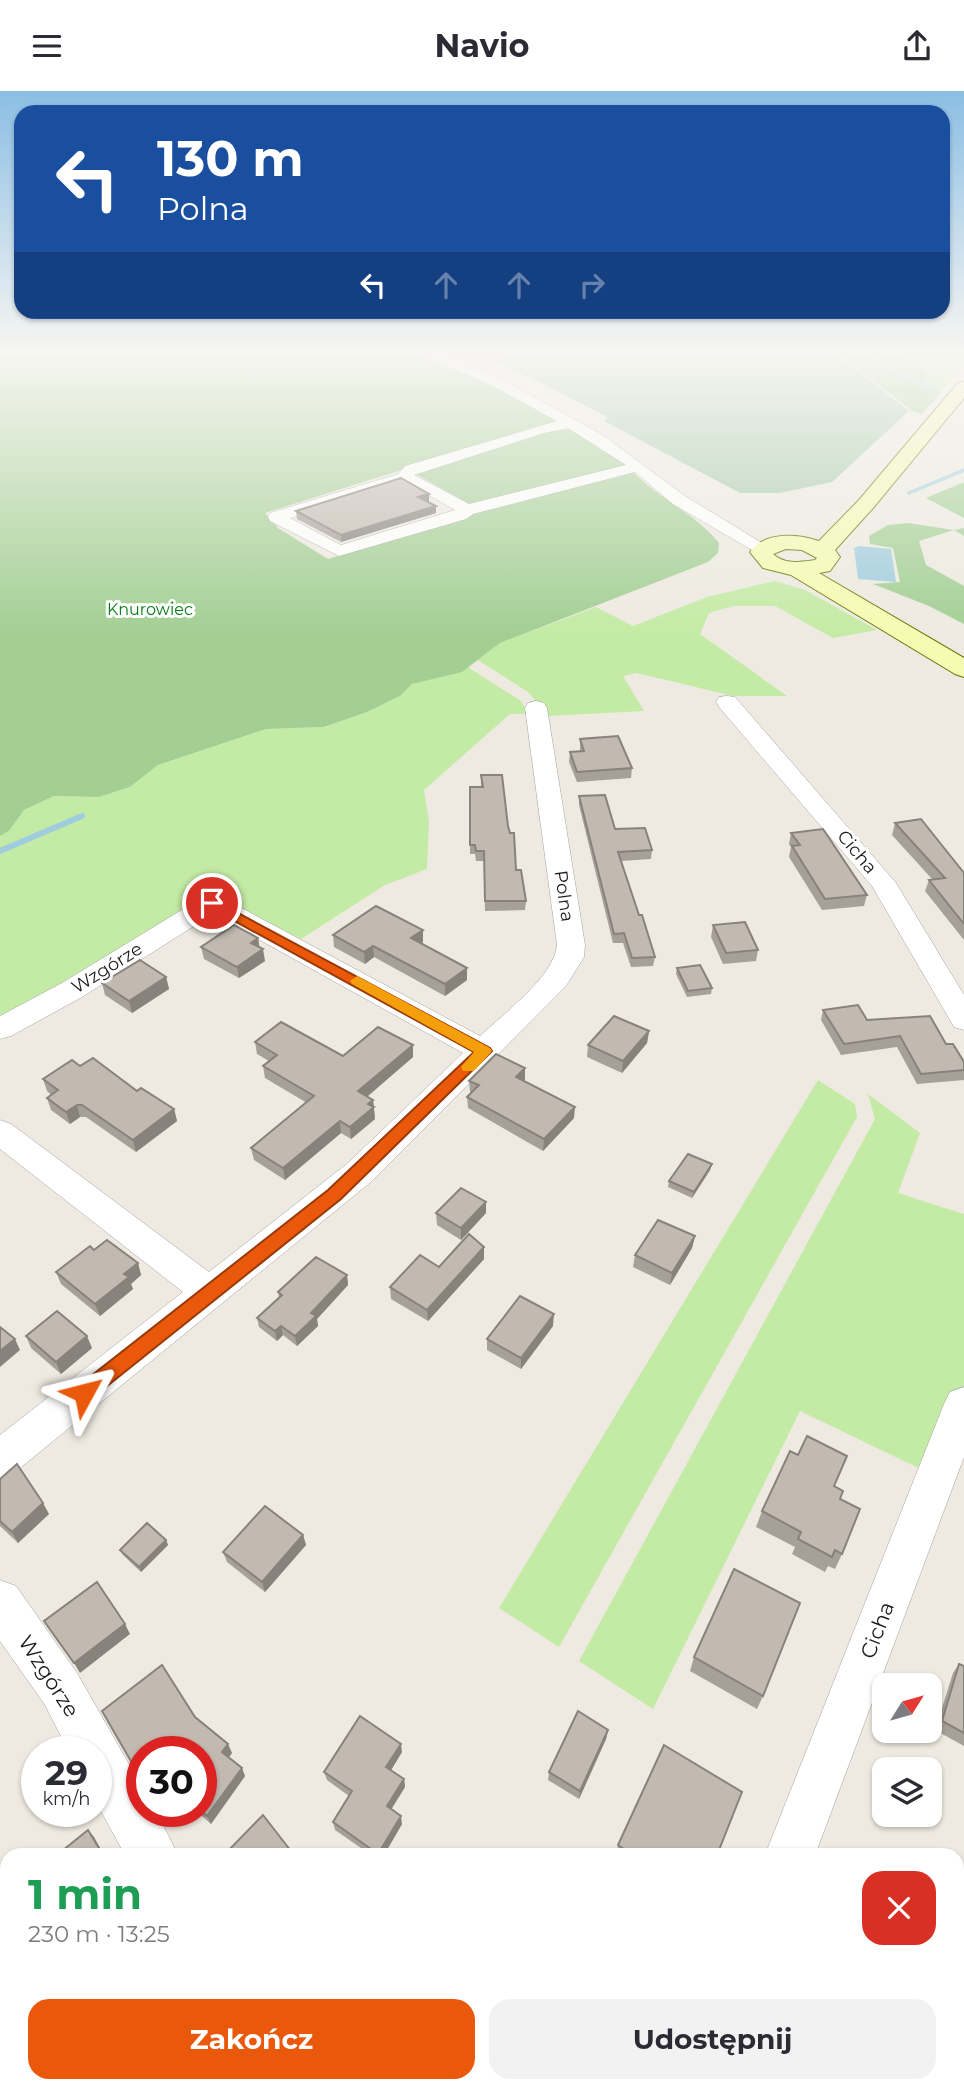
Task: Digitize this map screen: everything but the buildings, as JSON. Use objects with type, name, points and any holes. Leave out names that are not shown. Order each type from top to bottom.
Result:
[{"type":"street","points":[[403,478],[411,469],[484,446]]},
{"type":"street","points":[[611,446],[679,500],[763,549],[791,543],[846,523]]},
{"type":"street","points":[[796,569],[822,558],[846,523],[866,504],[914,446]]},
{"type":"street","points":[[467,510],[403,478],[391,479],[276,517],[339,551],[460,515],[467,510],[637,467]]},
{"type":"street","points":[[719,523],[791,543],[822,558],[848,600]]},
{"type":"street","points":[[763,549],[762,557],[769,563],[796,569],[964,669]]},
{"type":"street","name":"Cicha","points":[[727,702],[883,883],[964,1020]]},
{"type":"street","name":"Polna","points":[[0,1460],[334,1195],[556,979],[570,957],[571,945],[536,708]]},
{"type":"street","name":"Wzgórze","points":[[0,1029],[72,990],[212,903],[484,1051]]},
{"type":"street","points":[[0,1132],[211,1293]]},
{"type":"street","name":"Cicha","points":[[793,1848],[964,1404]]},
{"type":"street","name":"Wzgórze","points":[[0,1602],[61,1689],[87,1736]]},
{"type":"street","name":"Wzgórze","points":[[112,1782],[149,1848]]},
{"type":"green space","name":"Knurowiec","points":[[0,446],[476,446],[265,513],[278,528],[328,559],[479,511],[632,471],[719,543],[718,553],[708,562],[500,643],[462,672],[412,684],[400,696],[367,712],[324,727],[266,729],[158,765],[130,787],[99,797],[54,796],[24,810],[9,831],[0,836]]},
{"type":"green space","points":[[490,446],[599,446],[627,466],[471,505],[410,471]]},
{"type":"green space","points":[[652,446],[871,446],[832,482],[780,493],[740,493]]},
{"type":"green space","points":[[964,482],[964,518],[926,498]]},
{"type":"green space","points":[[908,523],[954,530],[919,541],[926,565],[964,586],[964,624],[929,606],[873,584],[900,582],[893,548],[870,544],[869,536],[888,525]]},
{"type":"green space","points":[[964,528],[964,536],[954,530]]},
{"type":"green space","points":[[775,581],[805,590],[877,630],[833,638],[775,606],[733,606],[709,613],[700,634],[787,696],[733,696],[637,673],[623,676],[644,711],[549,716],[528,692],[478,660],[500,643],[596,607],[633,626],[707,597]]},
{"type":"green space","points":[[466,666],[521,701],[529,714],[510,714],[424,790],[429,821],[427,869],[385,885],[301,939],[215,896],[0,1020],[0,835],[9,831],[24,810],[54,796],[99,797],[130,787],[158,765],[266,729],[324,727],[367,712],[400,696],[412,684]]},
{"type":"green space","points":[[818,1080],[855,1104],[857,1117],[559,1647],[499,1608]]},
{"type":"green space","points":[[868,1094],[920,1133],[898,1193],[964,1214],[964,1384],[933,1475],[800,1411],[653,1709],[579,1661],[875,1119]]},
{"type":"water","points":[[859,546],[891,549],[896,582],[858,579],[854,548]]},
{"type":"waterway","points":[[909,493],[964,470]]},
{"type":"waterway","points":[[0,851],[82,816]]},
{"type":"slow traffic","points":[[357,981],[484,1051],[468,1067]]},
{"type":"route","points":[[84,1393],[334,1195],[484,1051],[212,903]]}]
